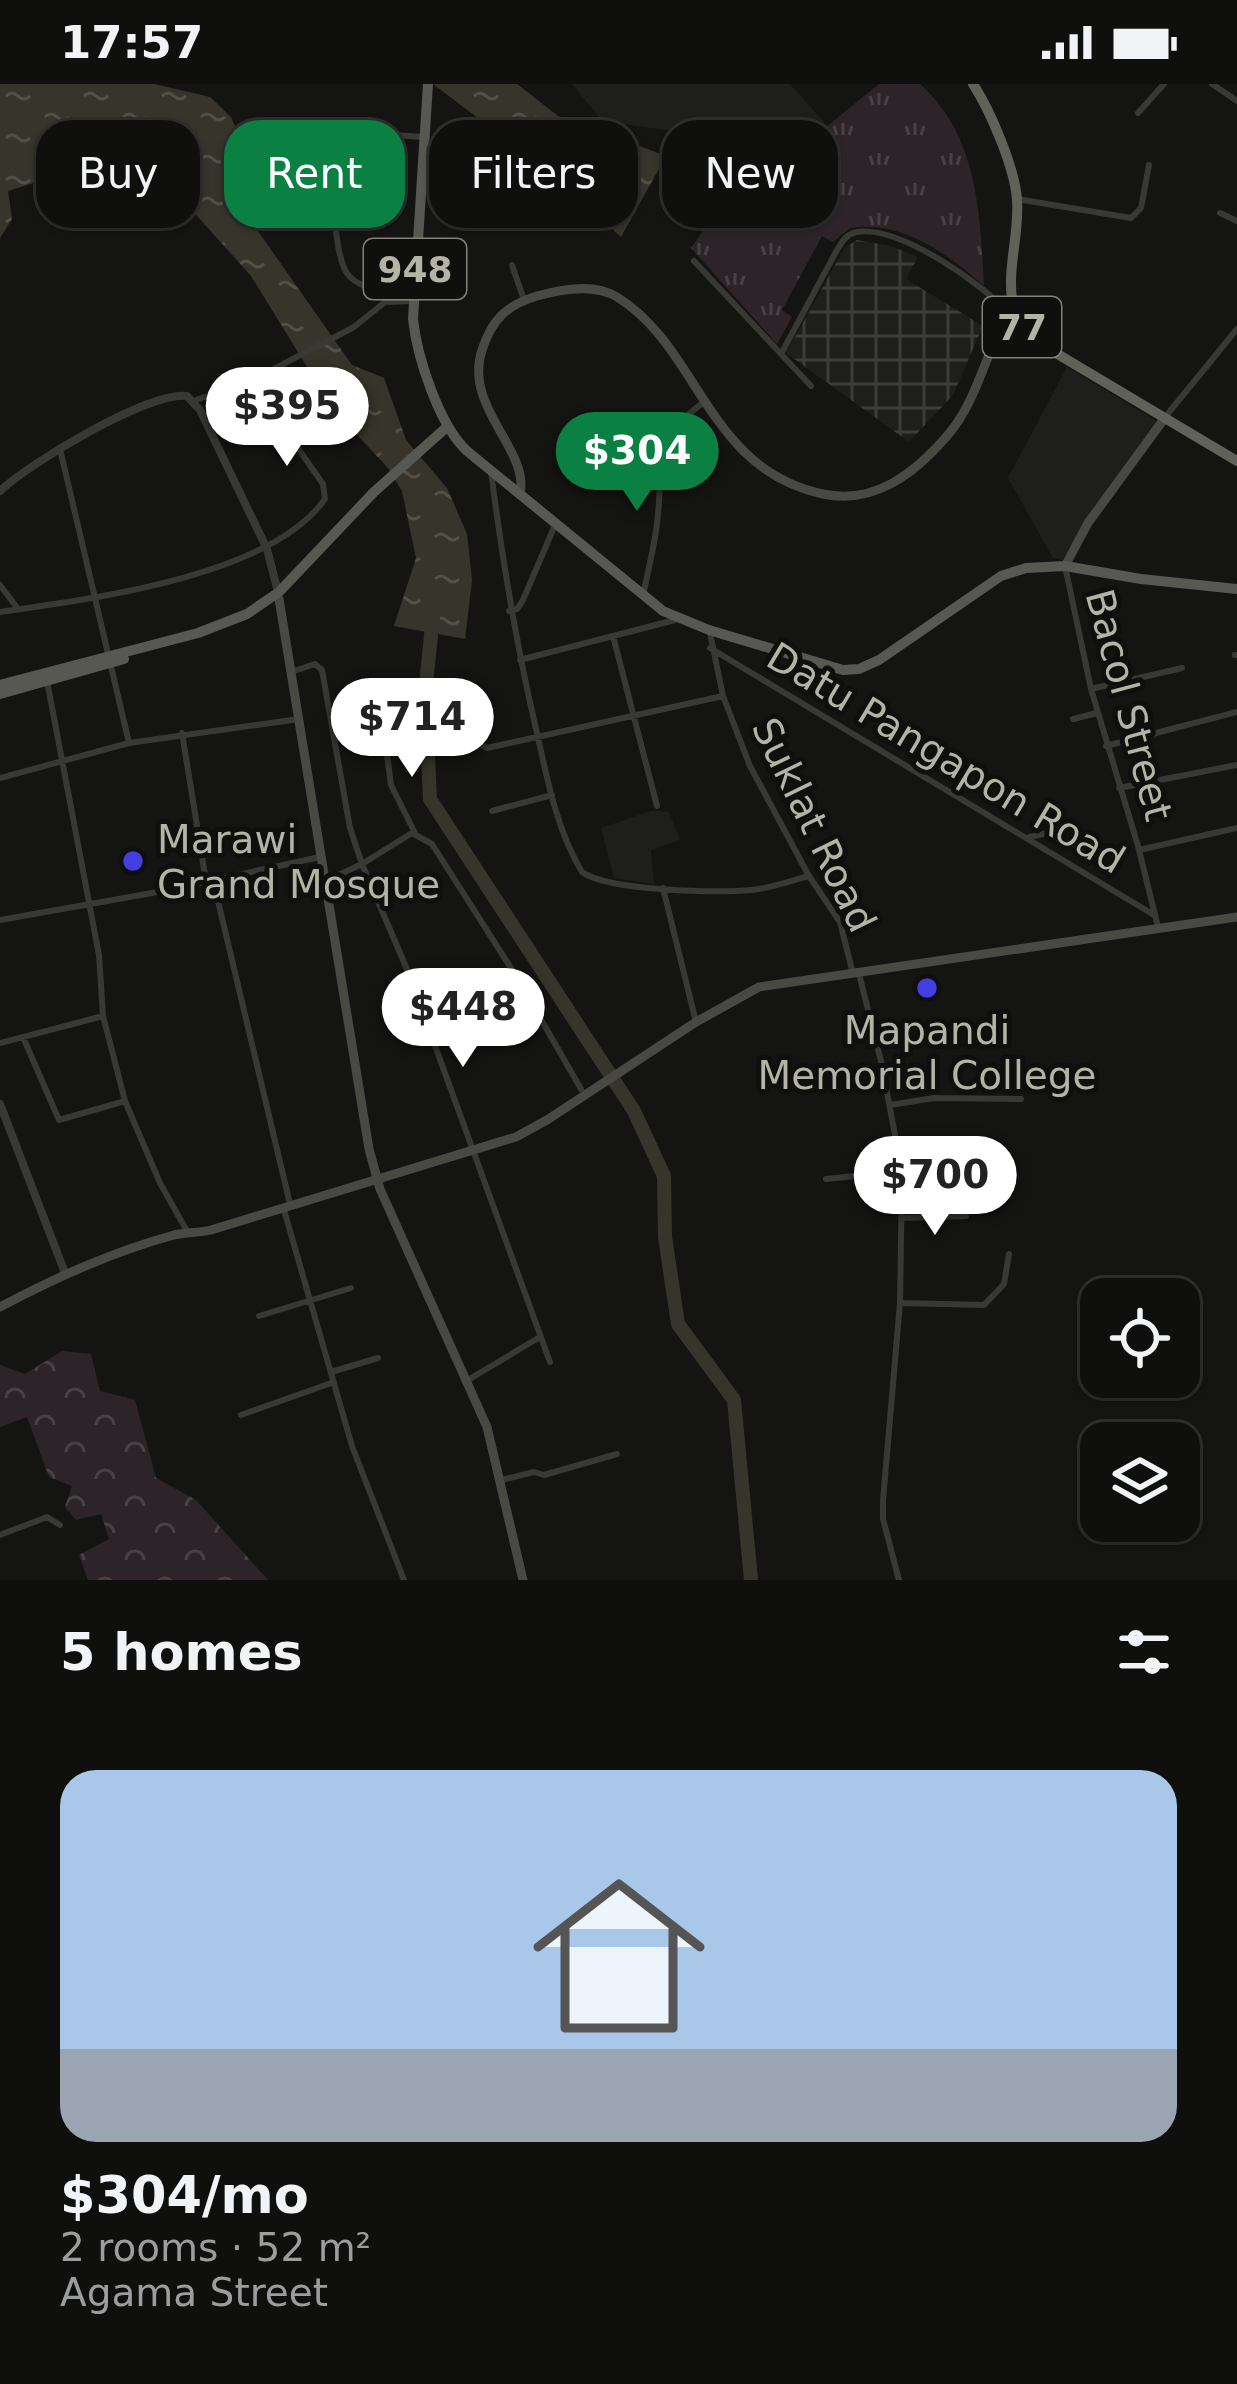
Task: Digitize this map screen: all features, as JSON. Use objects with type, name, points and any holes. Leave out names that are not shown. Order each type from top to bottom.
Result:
[{"type":"highway","name":"77","points":[[973,84],[1006,158],[1017,199],[1010,310],[1033,339],[1237,461]]},
{"type":"main road","name":"948","points":[[428,84],[413,297],[417,346],[448,426]]},
{"type":"main road","points":[[520,494],[522,476],[481,392],[478,370],[492,326],[509,306],[524,300],[579,288],[614,296],[657,335],[703,404],[767,471],[805,490],[844,499],[867,496],[915,468],[950,433],[976,392],[1010,310]]},
{"type":"main road","points":[[1065,566],[1088,523],[1164,418]]},
{"type":"main road","points":[[0,690],[226,629],[279,596],[448,426],[459,444],[490,471],[678,619],[824,667],[859,669],[879,660],[1001,576],[1026,568],[1065,566],[1237,589]]},
{"type":"main road","points":[[279,596],[377,1180],[487,1427],[523,1580]]},
{"type":"main road","points":[[0,690],[47,681],[109,659]]},
{"type":"main road","points":[[0,1307],[65,1273],[188,1232],[204,1232],[531,1130],[585,1090],[759,987],[1237,917]]},
{"type":"street","points":[[1138,113],[1164,84]]},
{"type":"street","points":[[1212,84],[1237,101]]},
{"type":"street","points":[[413,297],[358,283],[343,268],[336,227],[338,153],[346,132],[424,137]]},
{"type":"street","points":[[1017,199],[1134,217],[1141,208],[1149,165]]},
{"type":"street","points":[[1220,213],[1237,220]]},
{"type":"street","points":[[781,353],[837,250],[856,232],[889,236],[916,247],[1010,310]]},
{"type":"street","points":[[694,261],[811,386]]},
{"type":"street","points":[[512,265],[524,300]]},
{"type":"street","points":[[0,491],[31,465],[164,399],[176,395],[191,399],[251,381],[354,327],[385,302],[413,297]]},
{"type":"street","points":[[1164,418],[1237,329]]},
{"type":"street","points":[[0,612],[94,598],[267,549],[314,512],[326,492],[251,381]]},
{"type":"street","points":[[191,399],[267,549],[279,596]]},
{"type":"street","points":[[643,596],[658,515],[658,467],[674,427],[703,404]]},
{"type":"street","points":[[60,449],[129,743]]},
{"type":"street","points":[[490,471],[520,660],[551,795],[581,872],[604,881],[664,888],[755,890],[808,876]]},
{"type":"street","points":[[509,611],[524,600],[555,525]]},
{"type":"street","name":"Bacol Street","points":[[1065,566],[1090,689],[1158,927]]},
{"type":"street","points":[[0,585],[18,609]]},
{"type":"street","points":[[520,660],[678,619]]},
{"type":"street","name":"Suklat Road","points":[[710,630],[723,696],[750,766],[808,876],[840,922],[890,1105],[902,1172],[902,1218],[883,1520],[899,1580]]},
{"type":"street","points":[[613,636],[657,806]]},
{"type":"street","name":"Datu Pangapon Road","points":[[710,648],[1154,915]]},
{"type":"street","points":[[291,672],[315,664],[322,670],[350,828],[409,974],[550,1362]]},
{"type":"street","points":[[1090,689],[1182,668]]},
{"type":"street","points":[[47,681],[103,981],[103,1016],[125,1101],[160,1183],[188,1232]]},
{"type":"street","points":[[463,714],[470,739],[479,747],[723,696]]},
{"type":"street","points":[[1106,746],[1237,712]]},
{"type":"street","points":[[1073,719],[1097,713]]},
{"type":"street","points":[[0,778],[129,743],[298,719]]},
{"type":"street","points":[[383,725],[391,785],[415,833],[432,844],[456,879],[585,1090]]},
{"type":"street","points":[[182,733],[210,880],[309,1302],[367,1492],[404,1580]]},
{"type":"street","points":[[1119,788],[1237,765]]},
{"type":"street","points":[[492,812],[551,795]]},
{"type":"street","points":[[1139,850],[1237,828]]},
{"type":"street","points":[[1025,838],[1066,829]]},
{"type":"street","points":[[324,882],[415,833]]},
{"type":"street","points":[[0,920],[321,857]]},
{"type":"street","points":[[664,888],[696,1022]]},
{"type":"street","points":[[0,1043],[103,1016]]},
{"type":"street","points":[[23,1037],[59,1120],[125,1101]]},
{"type":"street","points":[[890,1105],[934,1098],[1021,1099]]},
{"type":"street","points":[[0,1104],[65,1273]]},
{"type":"street","points":[[826,1179],[960,1165]]},
{"type":"street","points":[[902,1218],[966,1216]]},
{"type":"street","points":[[900,1303],[984,1305],[1004,1284],[1009,1254]]},
{"type":"street","points":[[259,1316],[351,1288]]},
{"type":"street","points":[[468,1380],[541,1337]]},
{"type":"street","points":[[241,1415],[378,1358]]},
{"type":"street","points":[[501,1480],[534,1472],[544,1475],[616,1454]]},
{"type":"street","points":[[0,1535],[46,1517],[60,1526]]},
{"type":"shaded area","points":[[572,84],[790,84],[823,120],[662,120],[662,129],[638,126],[638,120],[601,120]]},
{"type":"shaded area","points":[[857,240],[918,257],[906,279],[983,326],[953,395],[909,442],[786,353],[845,247]]},
{"type":"shaded area","points":[[1067,367],[1158,422],[1062,560],[1053,558],[1008,478]]},
{"type":"shaded area","points":[[654,810],[669,812],[680,840],[651,850],[654,884],[614,878],[601,828]]},
{"type":"green space","points":[[879,84],[920,84],[939,105],[954,127],[972,177],[984,286],[939,251],[906,234],[850,228],[833,242],[822,236],[782,310],[792,317],[777,344],[691,248],[705,228],[838,228],[835,120]]},
{"type":"green space","points":[[62,1351],[91,1354],[100,1391],[135,1400],[156,1478],[196,1500],[268,1580],[88,1580],[79,1555],[109,1539],[101,1514],[76,1520],[65,1507],[72,1486],[49,1477],[27,1417],[0,1427],[0,1365],[25,1374]]},
{"type":"water","points":[[0,84],[154,84],[210,97],[232,120],[224,120],[224,228],[256,228],[352,365],[384,378],[406,440],[447,488],[467,534],[472,580],[465,639],[394,626],[416,558],[402,491],[388,468],[333,409],[251,276],[200,219],[200,120],[36,120],[36,181],[8,191],[12,219],[0,238]]},
{"type":"water","points":[[433,84],[517,84],[569,120],[480,120]]},
{"type":"water","points":[[638,146],[662,155],[662,163],[638,206]]},
{"type":"waterway","points":[[433,616],[425,694],[430,799],[634,1111],[664,1176],[665,1237],[678,1324],[734,1400],[751,1580]]},
{"type":"place","name":"Marawi Grand Mosque","points":[[133,861]]},
{"type":"place","name":"Mapandi Memorial College","points":[[927,988]]}]
